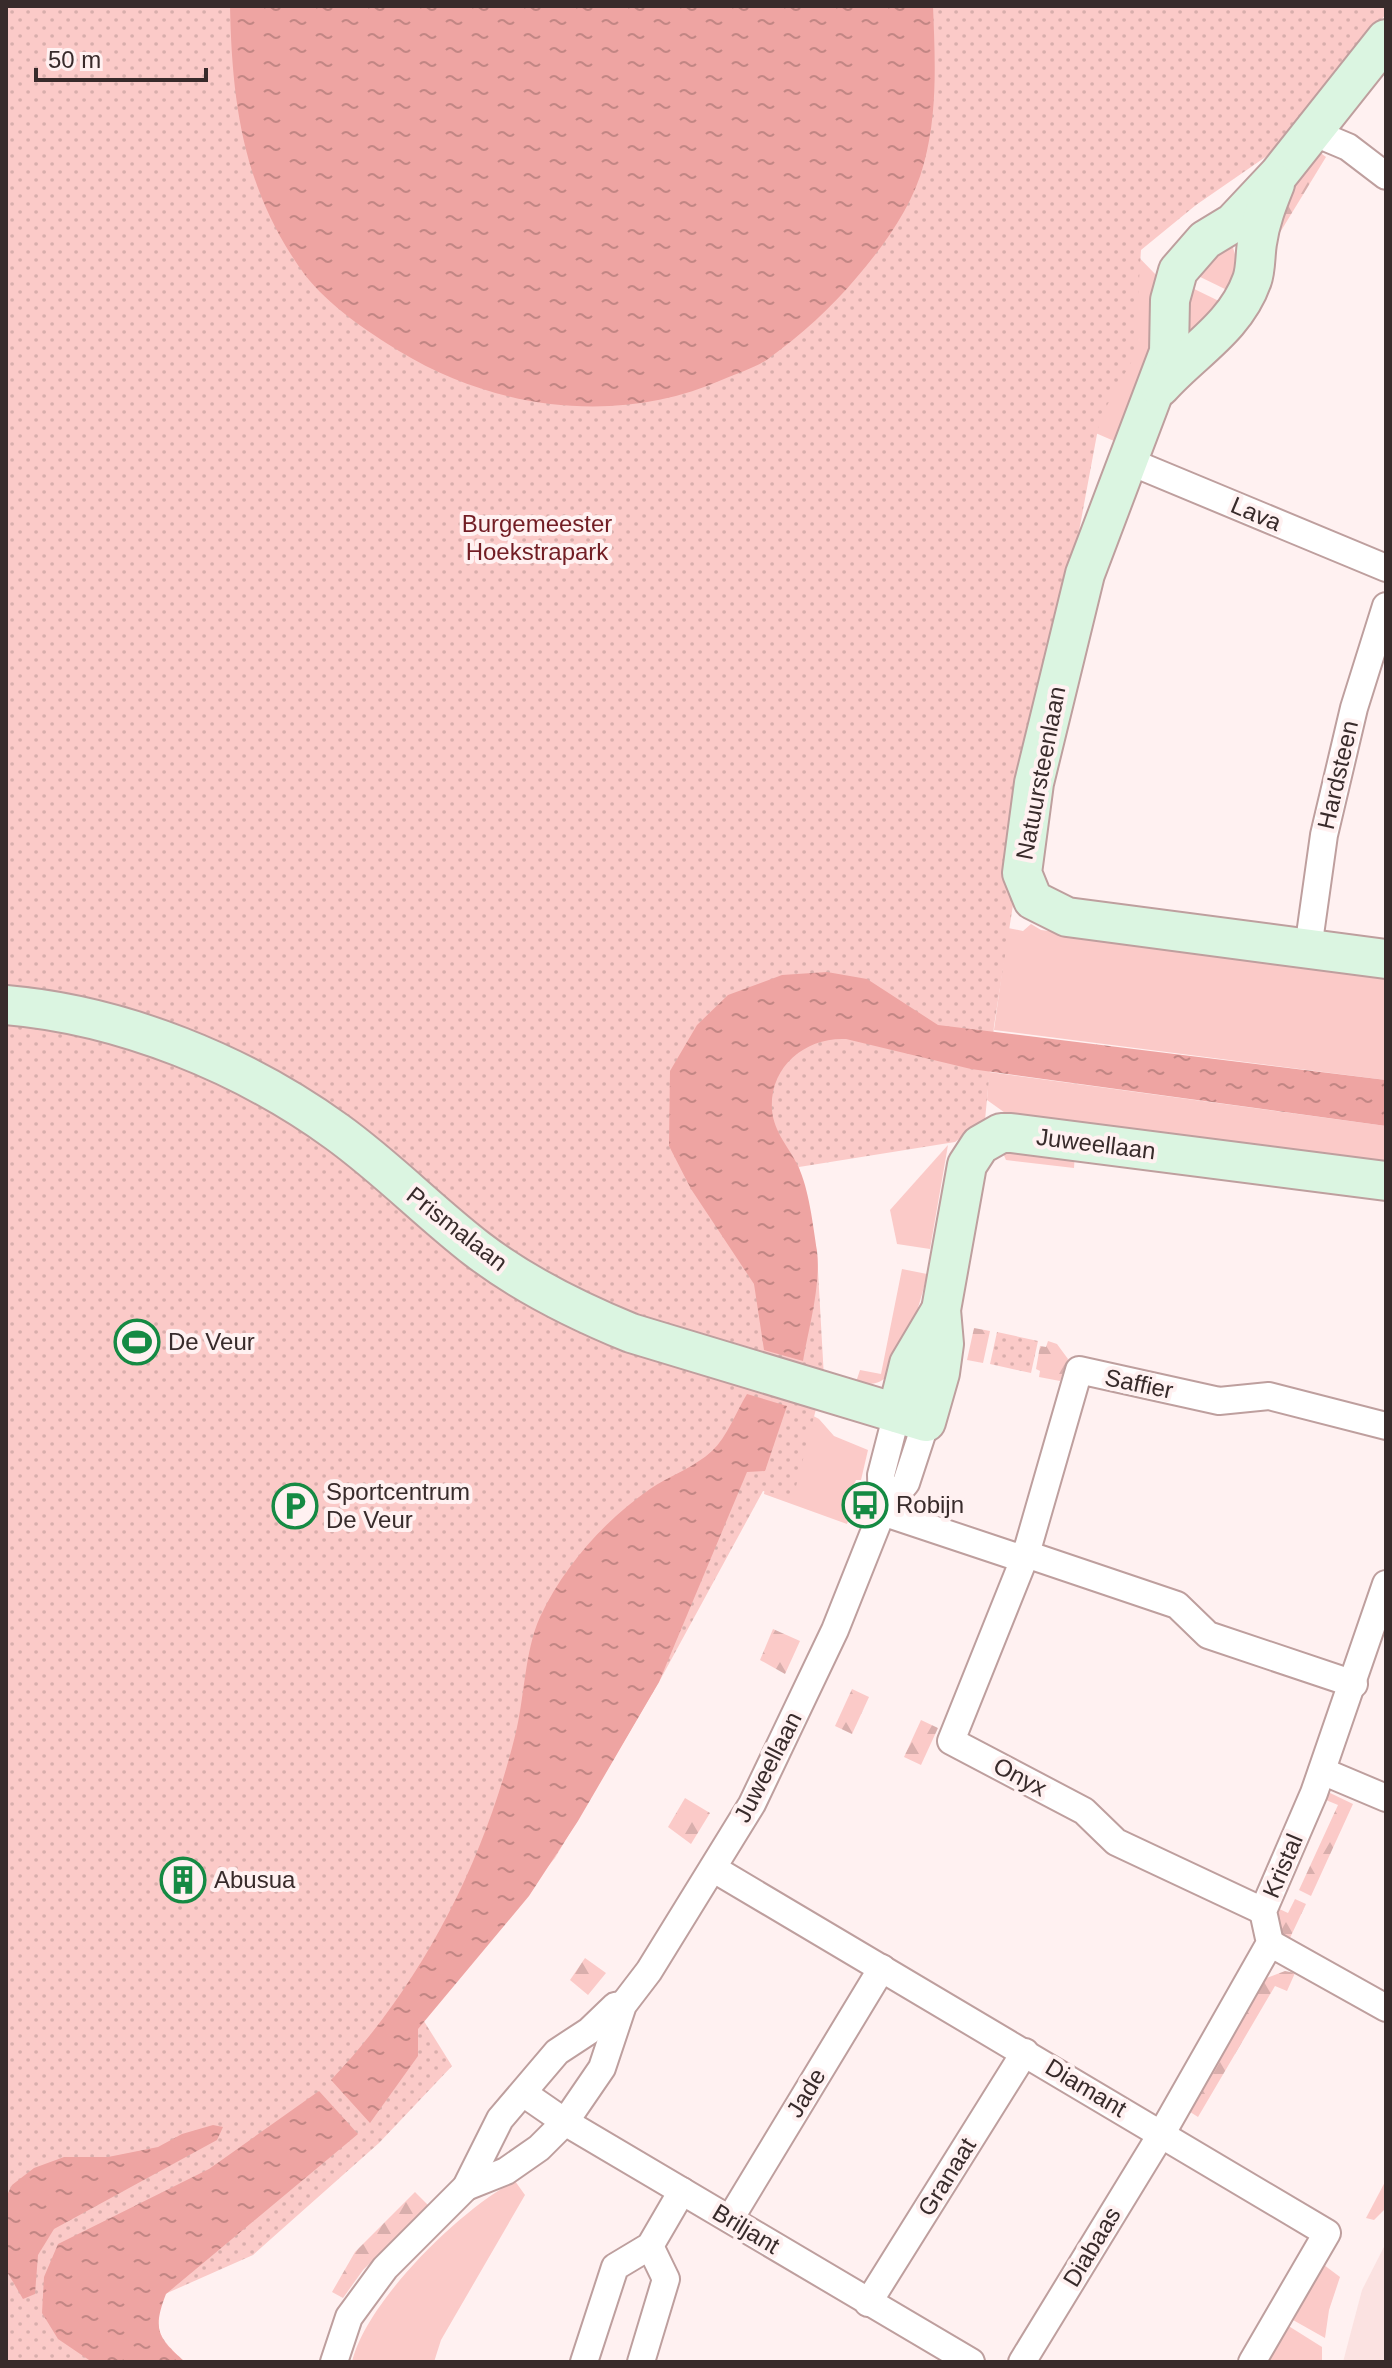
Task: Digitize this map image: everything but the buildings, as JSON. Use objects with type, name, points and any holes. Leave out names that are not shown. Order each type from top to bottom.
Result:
[{"type":"street","name":"Natuursteenlaan","points":[[1386,39],[1310,131],[1279,174],[1233,223],[1205,240],[1178,271],[1170,300],[1169,352],[1085,574],[1051,713],[1023,846],[1022,873],[1033,900],[1067,917],[1386,959]]},
{"type":"street","points":[[1310,131],[1348,147],[1386,176]]},
{"type":"street","name":"Natuursteenlaan","points":[[1153,395],[1184,360],[1223,331],[1241,303],[1253,278],[1263,213],[1279,174]]},
{"type":"street","name":"Lava","points":[[1126,460],[1386,568]]},
{"type":"street","name":"Hardsteen","points":[[1308,949],[1324,835],[1354,708],[1386,606]]},
{"type":"street","name":"Prismalaan","points":[[6,1005],[50,1011],[135,1033],[259,1083],[339,1133],[479,1250],[587,1315],[631,1333],[911,1418]]},
{"type":"street","name":"Juweellaan","points":[[466,2187],[506,2171],[539,2148],[565,2122],[602,2068],[623,2005],[714,1869],[752,1804],[835,1630],[882,1512],[881,1475],[911,1418],[909,1364],[941,1310],[967,1165],[980,1145],[1001,1133],[1386,1181]]},
{"type":"street","name":"Saffier","points":[[1026,1554],[1079,1370],[1219,1401],[1269,1396],[1386,1426]]},
{"type":"street","points":[[882,1512],[1014,1556],[1026,1554],[1177,1605],[1208,1635],[1354,1684]]},
{"type":"street","name":"Onyx","points":[[1026,1554],[951,1741],[1084,1811],[1116,1842],[1263,1911]]},
{"type":"street","name":"Kristal","points":[[1270,1943],[1263,1911],[1322,1771],[1386,1584]]},
{"type":"street","points":[[1322,1771],[1386,1798]]},
{"type":"street","name":"Diamant","points":[[714,1869],[1327,2233],[1252,2362]]},
{"type":"street","points":[[1162,2133],[1270,1943],[1386,2008]]},
{"type":"street","name":"Jade","points":[[730,2219],[882,1968]]},
{"type":"street","name":"Juweellaan","points":[[334,2362],[349,2317],[385,2268],[466,2187],[500,2119],[557,2052],[589,2031],[615,2006],[623,2005]]},
{"type":"street","name":"Granaat","points":[[868,2303],[1025,2052]]},
{"type":"street","name":"Briljant","points":[[523,2093],[565,2122],[971,2362]]},
{"type":"street","name":"Diabaas","points":[[1022,2362],[1162,2133]]},
{"type":"street","points":[[584,2362],[615,2267],[650,2246],[682,2191]]},
{"type":"street","points":[[641,2362],[666,2279],[650,2246]]},
{"type":"shaded area","points":[[1385,2245],[1386,2362],[1343,2362],[1362,2290]]},
{"type":"green space","name":"Burgemeester Hoekstrapark","points":[[6,6],[1386,6],[1386,14],[1274,151],[1196,205],[1141,250],[1134,357],[1100,418],[1031,790],[994,1026],[985,1120],[955,1142],[799,1167],[817,1253],[824,1378],[793,1498],[763,1491],[659,1682],[555,1858],[422,2018],[452,2066],[379,2143],[253,2255],[165,2294],[159,2316],[160,2332],[185,2362],[6,2362]]},
{"type":"green space","points":[[1313,147],[1326,157],[1276,239],[1263,231]]},
{"type":"green space","points":[[1121,239],[1158,277],[1163,338],[1121,444],[1047,412]]},
{"type":"green space","points":[[1232,244],[1238,265],[1229,291],[1192,273]]},
{"type":"green space","points":[[1186,285],[1223,303],[1217,316],[1188,334]]},
{"type":"green space","points":[[1031,924],[1041,930],[1386,976],[1386,1080],[994,1030],[1008,928],[1023,931]]},
{"type":"green space","points":[[989,1072],[1386,1126],[1386,1165],[1008,1115],[987,1100]]},
{"type":"green space","points":[[948,1145],[930,1249],[897,1244],[890,1210]]},
{"type":"green space","points":[[1002,1151],[1075,1153],[1074,1168],[1006,1160]]},
{"type":"green space","points":[[902,1269],[927,1274],[905,1345],[892,1370],[882,1381],[868,1384],[856,1382],[860,1370],[881,1374]]},
{"type":"green space","points":[[974,1328],[990,1331],[983,1363],[967,1360]]},
{"type":"green space","points":[[997,1332],[1038,1341],[1031,1373],[990,1364]]},
{"type":"green space","points":[[1048,1341],[1057,1344],[1068,1359],[1060,1381],[1039,1377],[1040,1371],[1036,1369],[1040,1346],[1046,1347]]},
{"type":"green space","points":[[804,1411],[819,1419],[834,1436],[868,1450],[861,1480],[856,1480],[850,1493],[856,1498],[847,1524],[764,1494],[766,1481]]},
{"type":"green space","points":[[773,1629],[800,1641],[785,1674],[760,1660]]},
{"type":"green space","points":[[852,1689],[869,1697],[852,1734],[835,1726]]},
{"type":"green space","points":[[921,1720],[938,1728],[921,1765],[904,1757]]},
{"type":"green space","points":[[1326,1791],[1353,1804],[1311,1896],[1299,1890],[1338,1805],[1321,1798]]},
{"type":"green space","points":[[685,1798],[710,1813],[691,1844],[668,1827]]},
{"type":"green space","points":[[1295,1899],[1306,1904],[1289,1940],[1278,1925],[1275,1907],[1288,1913]]},
{"type":"green space","points":[[585,1958],[606,1973],[588,1995],[570,1980]]},
{"type":"green space","points":[[1285,1971],[1295,1973],[1287,1991],[1275,1986],[1198,2117],[1187,2110],[1261,1980]]},
{"type":"green space","points":[[1386,2180],[1386,2208],[1374,2220],[1366,2218]]},
{"type":"green space","points":[[515,2181],[525,2195],[441,2340],[434,2362],[352,2362],[376,2312],[418,2260],[468,2213]]},
{"type":"green space","points":[[415,2192],[429,2206],[363,2270],[343,2298],[332,2292],[355,2252]]},
{"type":"green space","points":[[1324,2265],[1340,2277],[1329,2310],[1325,2338],[1293,2320]]},
{"type":"green space","points":[[1287,2325],[1322,2347],[1322,2362],[1266,2362]]},
{"type":"water","points":[[230,6],[933,6],[932,125],[913,194],[878,251],[826,310],[763,362],[684,394],[643,403],[558,405],[476,387],[437,371],[362,327],[314,286],[284,244],[268,212],[245,147],[234,79]]},
{"type":"water","points":[[827,972],[867,979],[938,1025],[1386,1080],[1386,1126],[971,1069],[846,1039],[817,1043],[804,1049],[783,1068],[773,1095],[772,1110],[782,1140],[798,1166],[805,1185],[817,1251],[816,1292],[803,1361],[764,1350],[754,1284],[691,1189],[669,1146],[670,1071],[697,1025],[728,995],[782,975]]},
{"type":"water","points":[[747,1394],[787,1406],[765,1471],[747,1472],[659,1682],[578,1821],[529,1896],[418,2029],[418,2056],[370,2123],[331,2080],[394,2004],[421,1963],[467,1876],[502,1784],[515,1736],[531,1645],[540,1617],[561,1580],[601,1530],[650,1489],[712,1451],[727,1432]]},
{"type":"water","points":[[319,2091],[358,2134],[166,2294],[159,2316],[160,2332],[185,2362],[92,2362],[58,2339],[42,2313],[44,2277],[58,2244],[209,2169]]},
{"type":"water","points":[[213,2125],[223,2127],[217,2140],[54,2229],[38,2255],[35,2294],[23,2299],[6,2270],[6,2197],[12,2185],[34,2168],[64,2157],[108,2157],[158,2147],[182,2134]]},
{"type":"place","name":"De Veur","points":[[137,1342]]},
{"type":"place","name":"Robijn","points":[[865,1505]]},
{"type":"place","name":"Sportcentrum De Veur","points":[[295,1506]]},
{"type":"place","name":"Abusua","points":[[183,1880]]}]
